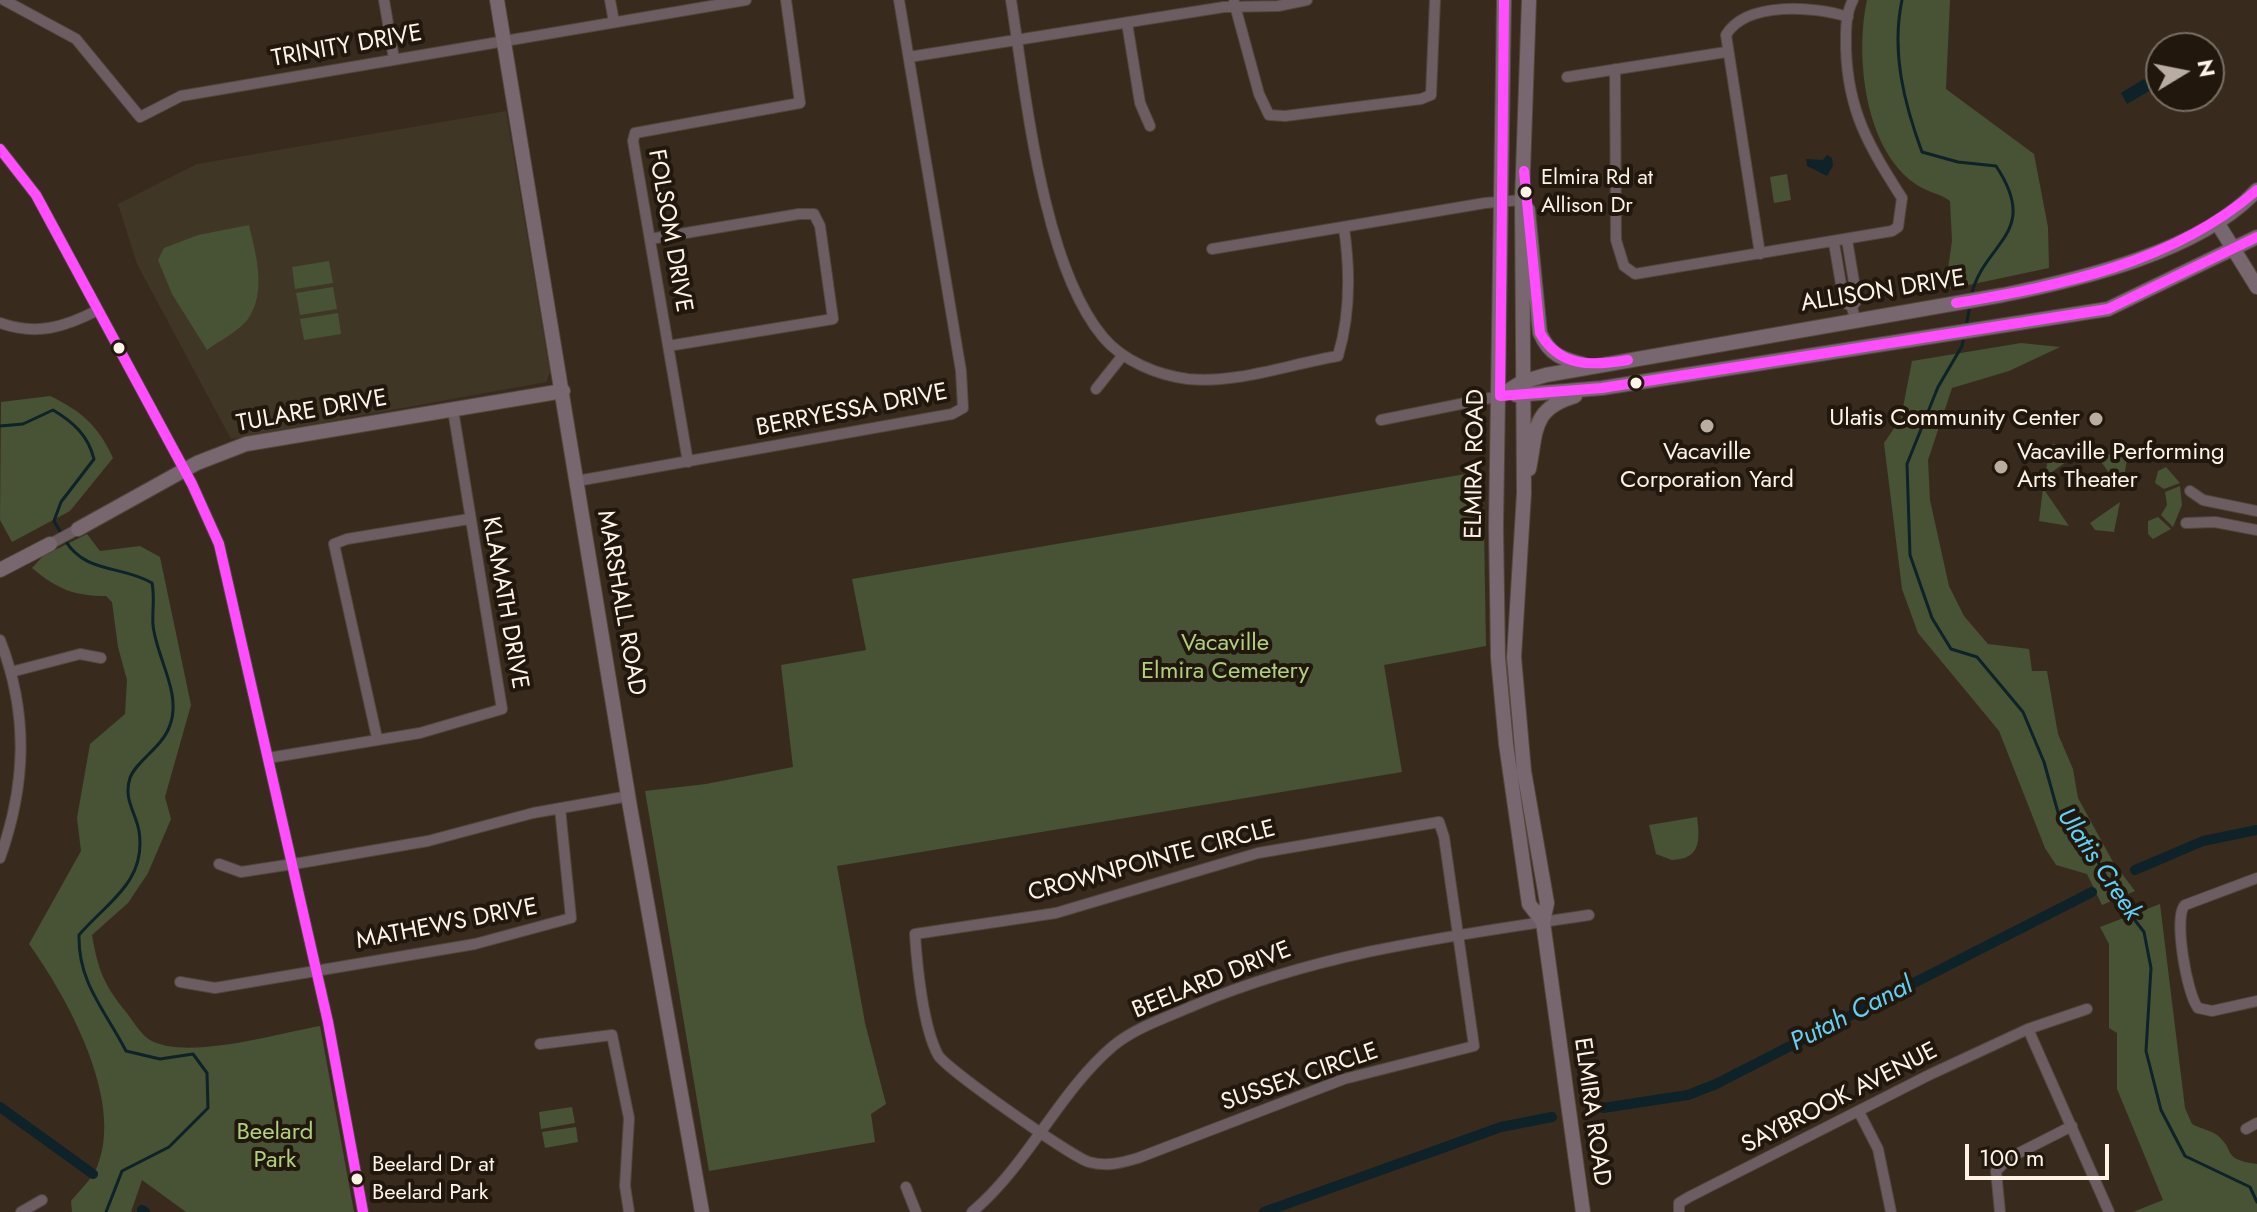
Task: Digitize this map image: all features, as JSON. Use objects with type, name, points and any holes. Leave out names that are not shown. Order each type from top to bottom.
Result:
[{"type":"main road","name":"MARSHALL ROAD","points":[[497,0],[629,796],[702,1212]]},
{"type":"main road","name":"ELMIRA ROAD","points":[[1504,0],[1496,527],[1498,658],[1506,744],[1529,904],[1543,922]]},
{"type":"main road","name":"ELMIRA ROAD","points":[[1529,0],[1523,194],[1524,493],[1514,657],[1524,771],[1547,903],[1543,922],[1583,1212]]},
{"type":"main road","name":"ALLISON DRIVE","points":[[1500,396],[1590,367],[1854,313],[1960,302],[2077,278],[2180,242],[2218,224],[2257,190]]},
{"type":"main road","points":[[1523,194],[1535,252],[1540,333],[1546,348],[1558,358],[1590,367]]},
{"type":"main road","points":[[2218,224],[2257,287]]},
{"type":"main road","name":"ALLISON DRIVE","points":[[1522,389],[1602,388],[2108,309],[2257,237]]},
{"type":"main road","points":[[1524,493],[1535,431],[1545,410],[1563,399],[1602,388]]},
{"type":"main road","name":"TULARE DRIVE","points":[[78,529],[184,470],[246,444],[563,391]]},
{"type":"main road","name":"TULARE DRIVE","points":[[0,570],[50,544]]},
{"type":"street","name":"TRINITY DRIVE","points":[[4,0],[76,39],[140,117],[181,96],[746,0]]},
{"type":"street","points":[[384,0],[394,59]]},
{"type":"street","points":[[610,0],[614,22]]},
{"type":"street","name":"FOLSOM DRIVE","points":[[688,462],[633,141],[635,133],[800,103],[786,0]]},
{"type":"street","name":"BERRYESSA DRIVE","points":[[577,481],[851,435],[952,414],[963,408],[962,382],[899,0]]},
{"type":"street","points":[[1011,0],[1038,166],[1071,283],[1086,315],[1104,339],[1123,355],[1167,374],[1189,379],[1224,378],[1338,356],[1344,337],[1347,282],[1344,228]]},
{"type":"street","points":[[909,57],[1234,3],[1278,6],[1307,0]]},
{"type":"street","points":[[1234,3],[1259,94],[1269,115],[1285,116],[1431,95],[1435,0]]},
{"type":"street","points":[[1615,69],[1616,240],[1624,266],[1635,274],[1834,243],[1898,227],[1902,198],[1863,135],[1849,92],[1848,17],[1853,0]]},
{"type":"street","points":[[1760,254],[1726,52],[1726,35],[1731,26],[1760,14],[1809,8],[1848,17]]},
{"type":"street","points":[[1127,23],[1140,103],[1150,126]]},
{"type":"street","points":[[1567,77],[1726,52]]},
{"type":"street","points":[[0,149],[36,195],[184,470],[219,544],[316,971],[363,1212]]},
{"type":"street","points":[[1212,249],[1503,201],[1523,194]]},
{"type":"street","points":[[650,239],[814,214],[823,241],[833,319],[668,346]]},
{"type":"street","points":[[1847,240],[1857,300],[1854,313]]},
{"type":"street","points":[[1834,243],[1844,302],[1854,313]]},
{"type":"street","points":[[0,323],[28,330],[49,330],[98,310]]},
{"type":"street","points":[[1096,389],[1123,355]]},
{"type":"street","name":"ALLISON DRIVE","points":[[1381,420],[1500,396]]},
{"type":"street","name":"KLAMATH DRIVE","points":[[268,758],[420,733],[502,709],[453,410]]},
{"type":"street","points":[[2190,491],[2203,500],[2257,511]]},
{"type":"street","points":[[377,738],[334,544],[347,539],[469,519]]},
{"type":"street","points":[[2186,523],[2215,522],[2257,530]]},
{"type":"street","name":"TULARE DRIVE","points":[[50,544],[78,529]]},
{"type":"street","points":[[0,640],[18,700],[22,752],[13,822],[0,858]]},
{"type":"street","points":[[11,672],[69,656],[101,658]]},
{"type":"street","points":[[219,864],[241,872],[292,864],[428,841],[560,808],[629,796]]},
{"type":"street","name":"MATHEWS DRIVE","points":[[316,971],[475,944],[571,918],[560,808]]},
{"type":"street","name":"CROWNPOINTE CIRCLE","points":[[1041,1131],[959,1077],[940,1058],[932,1041],[915,934],[1056,913],[1282,848],[1439,822],[1459,936]]},
{"type":"street","points":[[2257,878],[2185,905],[2178,918],[2190,993],[2198,1008],[2212,1011],[2257,1001]]},
{"type":"street","name":"BEELARD DRIVE","points":[[972,1212],[1115,1045],[1150,1024],[1248,983],[1303,965],[1589,915]]},
{"type":"street","name":"SUSSEX CIRCLE","points":[[1041,1131],[1088,1162],[1121,1163],[1344,1079],[1474,1046],[1459,936]]},
{"type":"street","points":[[180,982],[215,988],[316,971]]},
{"type":"street","name":"SAYBROOK AVENUE","points":[[1679,1212],[1679,1203],[1689,1197],[1859,1112],[2028,1029],[2087,1009]]},
{"type":"street","points":[[2028,1029],[2109,1212]]},
{"type":"street","points":[[540,1044],[612,1035],[629,1118],[625,1186],[629,1212]]},
{"type":"street","points":[[1859,1112],[1878,1149],[1891,1212]]},
{"type":"street","points":[[2246,1129],[2257,1123]]},
{"type":"street","points":[[2000,1212],[1996,1171],[2009,1158],[2072,1126]]},
{"type":"street","points":[[906,1187],[916,1212]]},
{"type":"street","points":[[21,1212],[42,1200]]},
{"type":"shaded area","points":[[506,111],[550,372],[546,382],[231,439],[137,264],[118,204],[197,164]]},
{"type":"green space","points":[[1867,0],[1950,0],[1946,89],[2034,154],[2048,227],[2049,268],[1945,290],[1952,241],[1950,201],[1917,185],[1899,169],[1885,149],[1875,126],[1868,100],[1862,47]]},
{"type":"green space","points":[[1787,174],[1791,200],[1774,203],[1770,177]]},
{"type":"green space","points":[[249,225],[259,285],[254,308],[239,328],[207,350],[172,294],[158,260],[164,248],[198,235]]},
{"type":"green space","points":[[329,261],[333,283],[295,289],[292,267]]},
{"type":"green space","points":[[333,287],[337,309],[300,315],[296,293]]},
{"type":"green space","points":[[338,313],[341,334],[304,340],[300,319]]},
{"type":"green space","points":[[2021,343],[2060,347],[2009,371],[1952,388],[1928,460],[1930,500],[1949,586],[1964,616],[1988,644],[2029,649],[2032,671],[2047,671],[2058,734],[2073,769],[2078,798],[2113,862],[2135,891],[2102,905],[2087,874],[2056,865],[2045,848],[1999,731],[1918,633],[1902,589],[1884,443],[1901,418],[1912,361]]},
{"type":"green space","points":[[50,396],[88,421],[102,437],[113,458],[70,511],[12,542],[0,520],[1,402]]},
{"type":"green space","points":[[2050,445],[2084,449],[2045,477]]},
{"type":"green space","points":[[2107,454],[2127,459],[2122,491],[2099,459]]},
{"type":"green space","points":[[2166,467],[2180,483],[2164,489],[2155,483],[2158,471]]},
{"type":"green space","name":"Vacaville Elmira Cemetery","points":[[1483,471],[1486,646],[1384,665],[1402,772],[837,866],[865,1023],[886,1104],[871,1114],[875,1142],[709,1171],[645,791],[706,784],[793,767],[781,665],[866,650],[852,579]]},
{"type":"green space","points":[[2180,486],[2182,505],[2173,527],[2161,515],[2167,505],[2165,492]]},
{"type":"green space","points":[[2043,488],[2069,526],[2039,521]]},
{"type":"green space","points":[[2120,502],[2114,532],[2095,530],[2090,523]]},
{"type":"green space","points":[[2158,517],[2171,529],[2153,539],[2148,534],[2148,521]]},
{"type":"green space","name":"Beelard Park","points":[[87,534],[100,551],[140,546],[160,557],[191,705],[165,797],[171,819],[148,873],[128,903],[92,935],[103,976],[112,994],[143,1035],[166,1046],[186,1048],[234,1044],[320,1026],[354,1212],[186,1212],[142,1180],[131,1212],[72,1212],[71,1201],[97,1167],[104,1141],[104,1112],[98,1081],[75,1020],[29,944],[81,851],[77,818],[90,744],[125,714],[127,680],[118,647],[112,602],[106,596],[66,590],[32,568],[43,556]]},
{"type":"green space","points":[[1697,817],[1698,840],[1689,856],[1672,860],[1656,854],[1649,825]]},
{"type":"green space","points":[[2160,904],[2185,1108],[2192,1124],[2217,1135],[2233,1157],[2257,1164],[2257,1212],[2133,1212],[2163,1200],[2117,1089],[2117,1033],[2109,1028],[2109,944],[2100,927]]},
{"type":"green space","points":[[572,1107],[575,1123],[541,1129],[539,1112]]},
{"type":"green space","points":[[576,1127],[578,1142],[545,1148],[542,1132]]},
{"type":"water","points":[[2145,81],[2145,94],[2127,104],[2121,93]]},
{"type":"water","points":[[1827,155],[1832,158],[1833,166],[1827,176],[1807,166],[1806,159],[1823,160]]},
{"type":"waterway","name":"Ulatis Creek","points":[[1902,0],[1898,39],[1901,77],[1922,152],[1958,162],[1996,166],[2009,189],[2013,208],[2011,223],[1977,278],[1971,297]]},
{"type":"waterway","name":"Ulatis Creek","points":[[1966,328],[1970,304]]},
{"type":"waterway","name":"Ulatis Creek","points":[[1964,336],[1962,346],[1938,387],[1907,464],[1910,555],[1932,618],[1951,649],[1977,657],[2023,712],[2044,762],[2059,816],[2091,849],[2117,897],[2144,932],[2151,968],[2146,1051],[2161,1110],[2185,1156],[2250,1187],[2257,1202]]},
{"type":"waterway","points":[[0,426],[23,424],[53,410],[73,424],[88,443],[94,459],[61,502],[54,521],[61,533]]},
{"type":"waterway","points":[[65,540],[73,551],[93,564],[129,573],[152,583],[155,637],[173,700],[167,733],[133,772],[128,786],[139,831],[137,864],[122,890],[79,935],[83,968],[94,996],[126,1051],[160,1059],[193,1054],[207,1073],[208,1108],[169,1147],[122,1171],[106,1212]]},
{"type":"waterway","name":"Putah Canal","points":[[2135,870],[2203,841],[2257,830]]},
{"type":"waterway","name":"Putah Canal","points":[[1603,1108],[1688,1095],[1716,1084],[2092,892]]},
{"type":"waterway","name":"Putah Canal","points":[[0,1107],[93,1174]]},
{"type":"waterway","name":"Putah Canal","points":[[1264,1212],[1501,1127],[1552,1117]]},
{"type":"transit line","points":[[1504,0],[1500,396],[1602,388],[2108,309],[2257,237]]},
{"type":"transit line","points":[[0,149],[36,195],[192,484],[219,544],[328,1022],[363,1212]]},
{"type":"transit line","points":[[1524,171],[1540,333],[1557,353],[1567,359],[1590,363],[1628,360]]},
{"type":"transit line","points":[[1956,303],[2076,279],[2153,253],[2190,236],[2257,190]]},
{"type":"place","name":"Elmira Rd at Allison Dr","points":[[1526,192]]},
{"type":"place","name":"Ulatis Community Center","points":[[2096,419]]},
{"type":"place","name":"Vacaville Corporation Yard","points":[[1707,426]]},
{"type":"place","name":"Vacaville Performing Arts Theater","points":[[2001,467]]},
{"type":"place","name":"Beelard Dr at Beelard Park","points":[[357,1179]]}]
